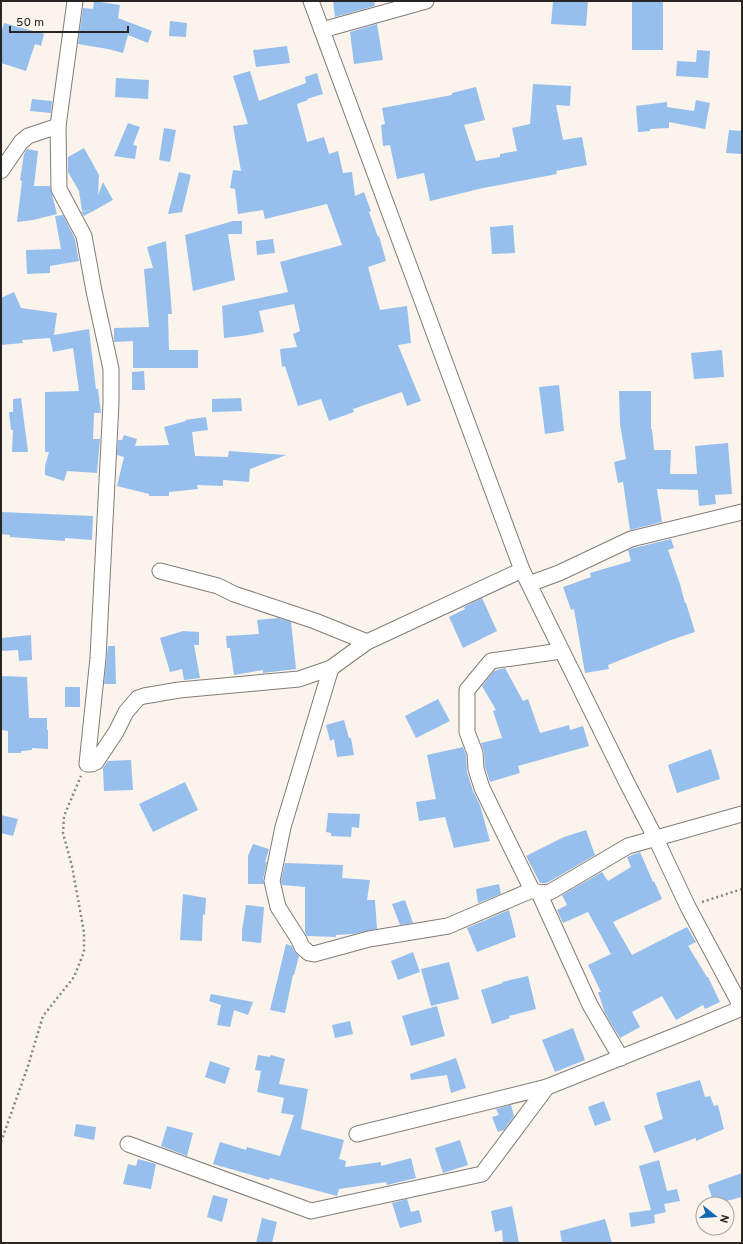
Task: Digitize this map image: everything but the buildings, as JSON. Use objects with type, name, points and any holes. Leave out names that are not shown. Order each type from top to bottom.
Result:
[{"type":"street","points":[[74,1],[58,126],[59,189],[84,236],[111,369],[111,404],[98,658],[87,764],[96,762],[116,732],[126,712],[138,698],[179,690],[299,679],[331,668],[367,642],[522,570]]},
{"type":"street","points":[[311,1],[522,570],[627,784],[656,839],[688,907],[742,1008],[547,1087],[357,1134]]},
{"type":"street","points":[[322,30],[426,1]]},
{"type":"street","points":[[1,172],[21,142],[28,136],[58,126]]},
{"type":"street","points":[[529,584],[560,574],[631,539],[742,512]]},
{"type":"street","points":[[160,570],[218,586],[234,594],[315,621],[367,642]]},
{"type":"street","points":[[562,651],[491,661],[467,690],[467,732],[475,754],[476,768],[482,788],[536,891],[590,1005],[620,1058]]},
{"type":"street","points":[[331,668],[284,827],[272,881],[278,907],[302,947],[309,953],[314,954],[369,938],[448,926],[536,891],[550,892],[628,846],[742,814]]},
{"type":"street","points":[[128,1144],[311,1211],[482,1174],[547,1087]]},
{"type":"path","points":[[1,1142],[28,1066],[43,1016],[74,977],[84,952],[84,932],[72,866],[62,833],[64,816],[87,764]]},
{"type":"path","points":[[688,907],[742,889]]}]
